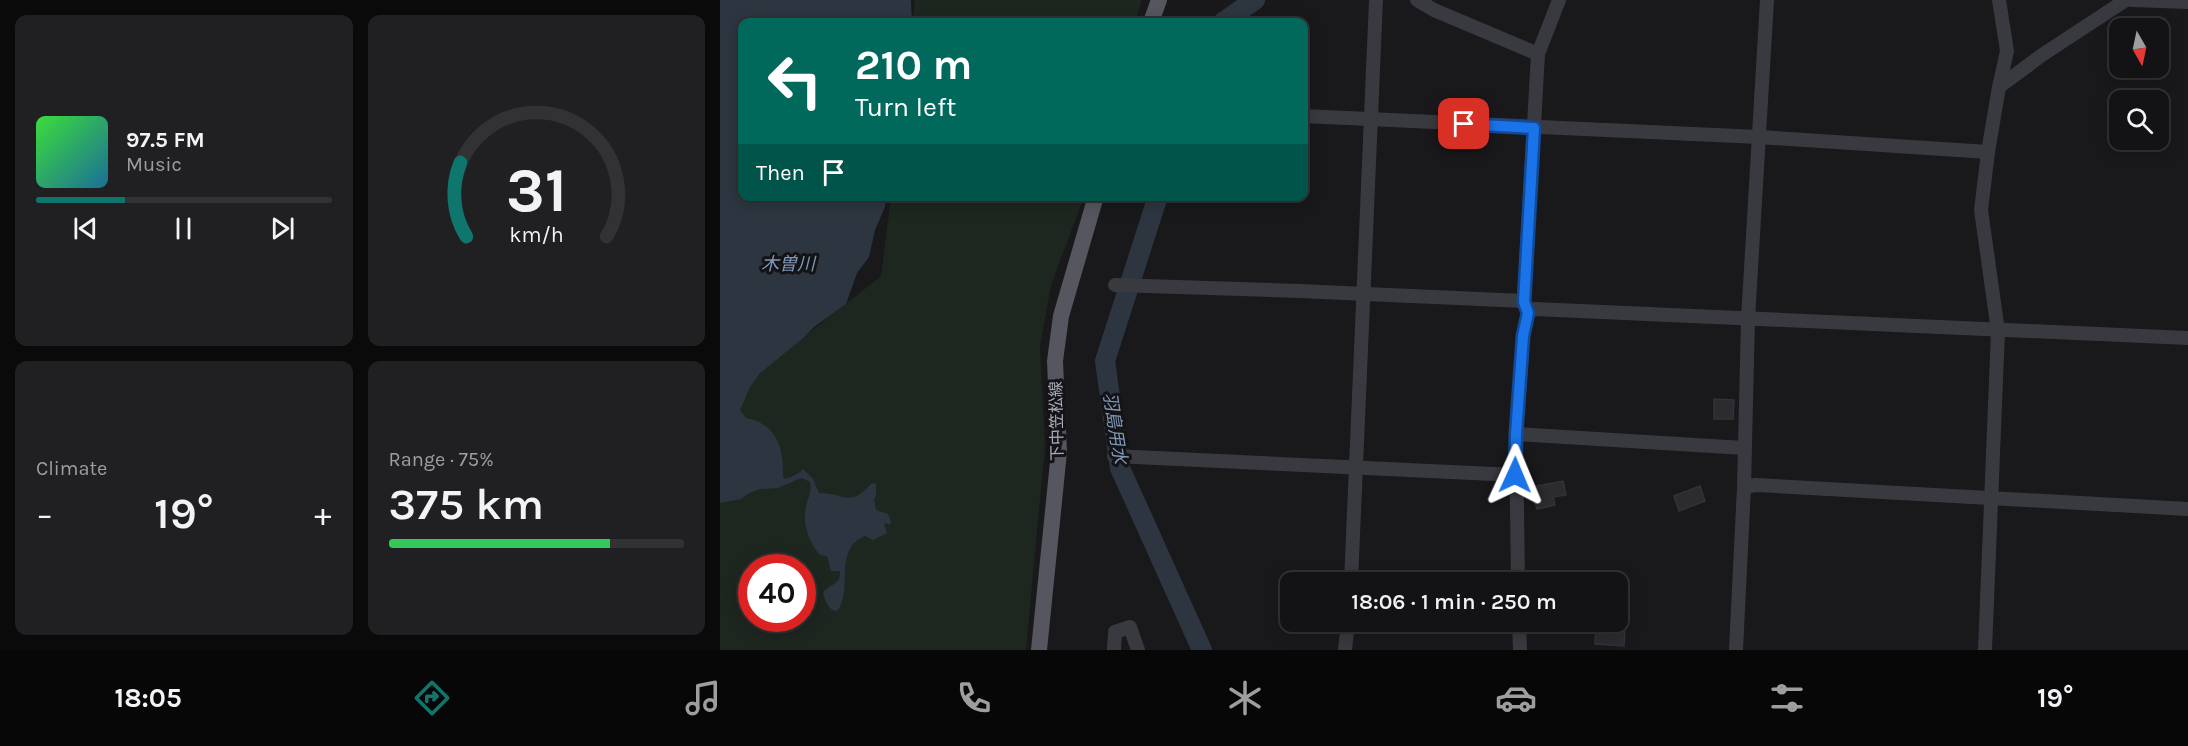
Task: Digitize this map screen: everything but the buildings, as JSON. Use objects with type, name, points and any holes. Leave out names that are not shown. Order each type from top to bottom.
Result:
[{"type":"main road","points":[[1152,18],[1159,0]]},
{"type":"main road","name":"下中笠松線","points":[[1039,650],[1059,452],[1055,362],[1061,316],[1095,201]]},
{"type":"street","points":[[1352,572],[1376,0]]},
{"type":"street","points":[[1417,0],[1434,10],[1538,54]]},
{"type":"street","points":[[1518,572],[1516,434],[1526,307],[1538,54],[1559,0]]},
{"type":"street","points":[[1736,650],[1744,487],[1748,319],[1767,0]]},
{"type":"street","points":[[1985,650],[1998,331],[1981,210],[1988,152],[2007,51],[2000,0]]},
{"type":"street","points":[[1999,87],[2042,55],[2126,0]]},
{"type":"street","points":[[2132,0],[2188,2]]},
{"type":"street","points":[[1308,116],[1759,137],[1988,152]]},
{"type":"street","points":[[1115,285],[1363,294],[1535,309],[2188,338]]},
{"type":"street","points":[[1516,434],[1744,448]]},
{"type":"street","points":[[1114,456],[1515,475]]},
{"type":"street","points":[[1744,487],[1756,485],[2188,509]]},
{"type":"street","points":[[1114,650],[1115,632],[1130,627],[1138,650]]},
{"type":"street","points":[[1345,650],[1347,632]]},
{"type":"street","points":[[1519,632],[1520,650]]},
{"type":"shaded area","points":[[915,0],[1142,0],[1136,18],[913,18]]},
{"type":"shaded area","points":[[890,201],[1082,201],[1051,285],[1040,347],[1045,446],[1026,650],[720,650],[720,452],[744,384],[881,276]]},
{"type":"water","name":"木曽川","points":[[720,0],[911,0],[912,18],[738,18],[738,201],[886,201],[875,230],[869,257],[857,273],[846,304],[814,327],[760,373],[750,387],[740,410],[746,418],[765,426],[777,439],[785,479],[803,469],[813,479],[819,493],[847,498],[857,496],[871,484],[876,483],[874,500],[876,510],[888,514],[891,522],[889,525],[884,524],[887,533],[873,540],[865,536],[855,542],[849,551],[842,603],[837,611],[832,610],[823,593],[837,582],[840,571],[831,571],[827,556],[820,555],[816,550],[806,526],[805,513],[810,482],[802,478],[778,488],[760,489],[741,499],[720,503]]},
{"type":"waterway","name":"羽島用水","points":[[1229,18],[1255,0]]},
{"type":"waterway","name":"羽島用水","points":[[1156,201],[1105,361],[1120,468],[1202,650]]},
{"type":"route","points":[[1464,124],[1534,128],[1524,302],[1528,313],[1523,336],[1515,475]]}]
